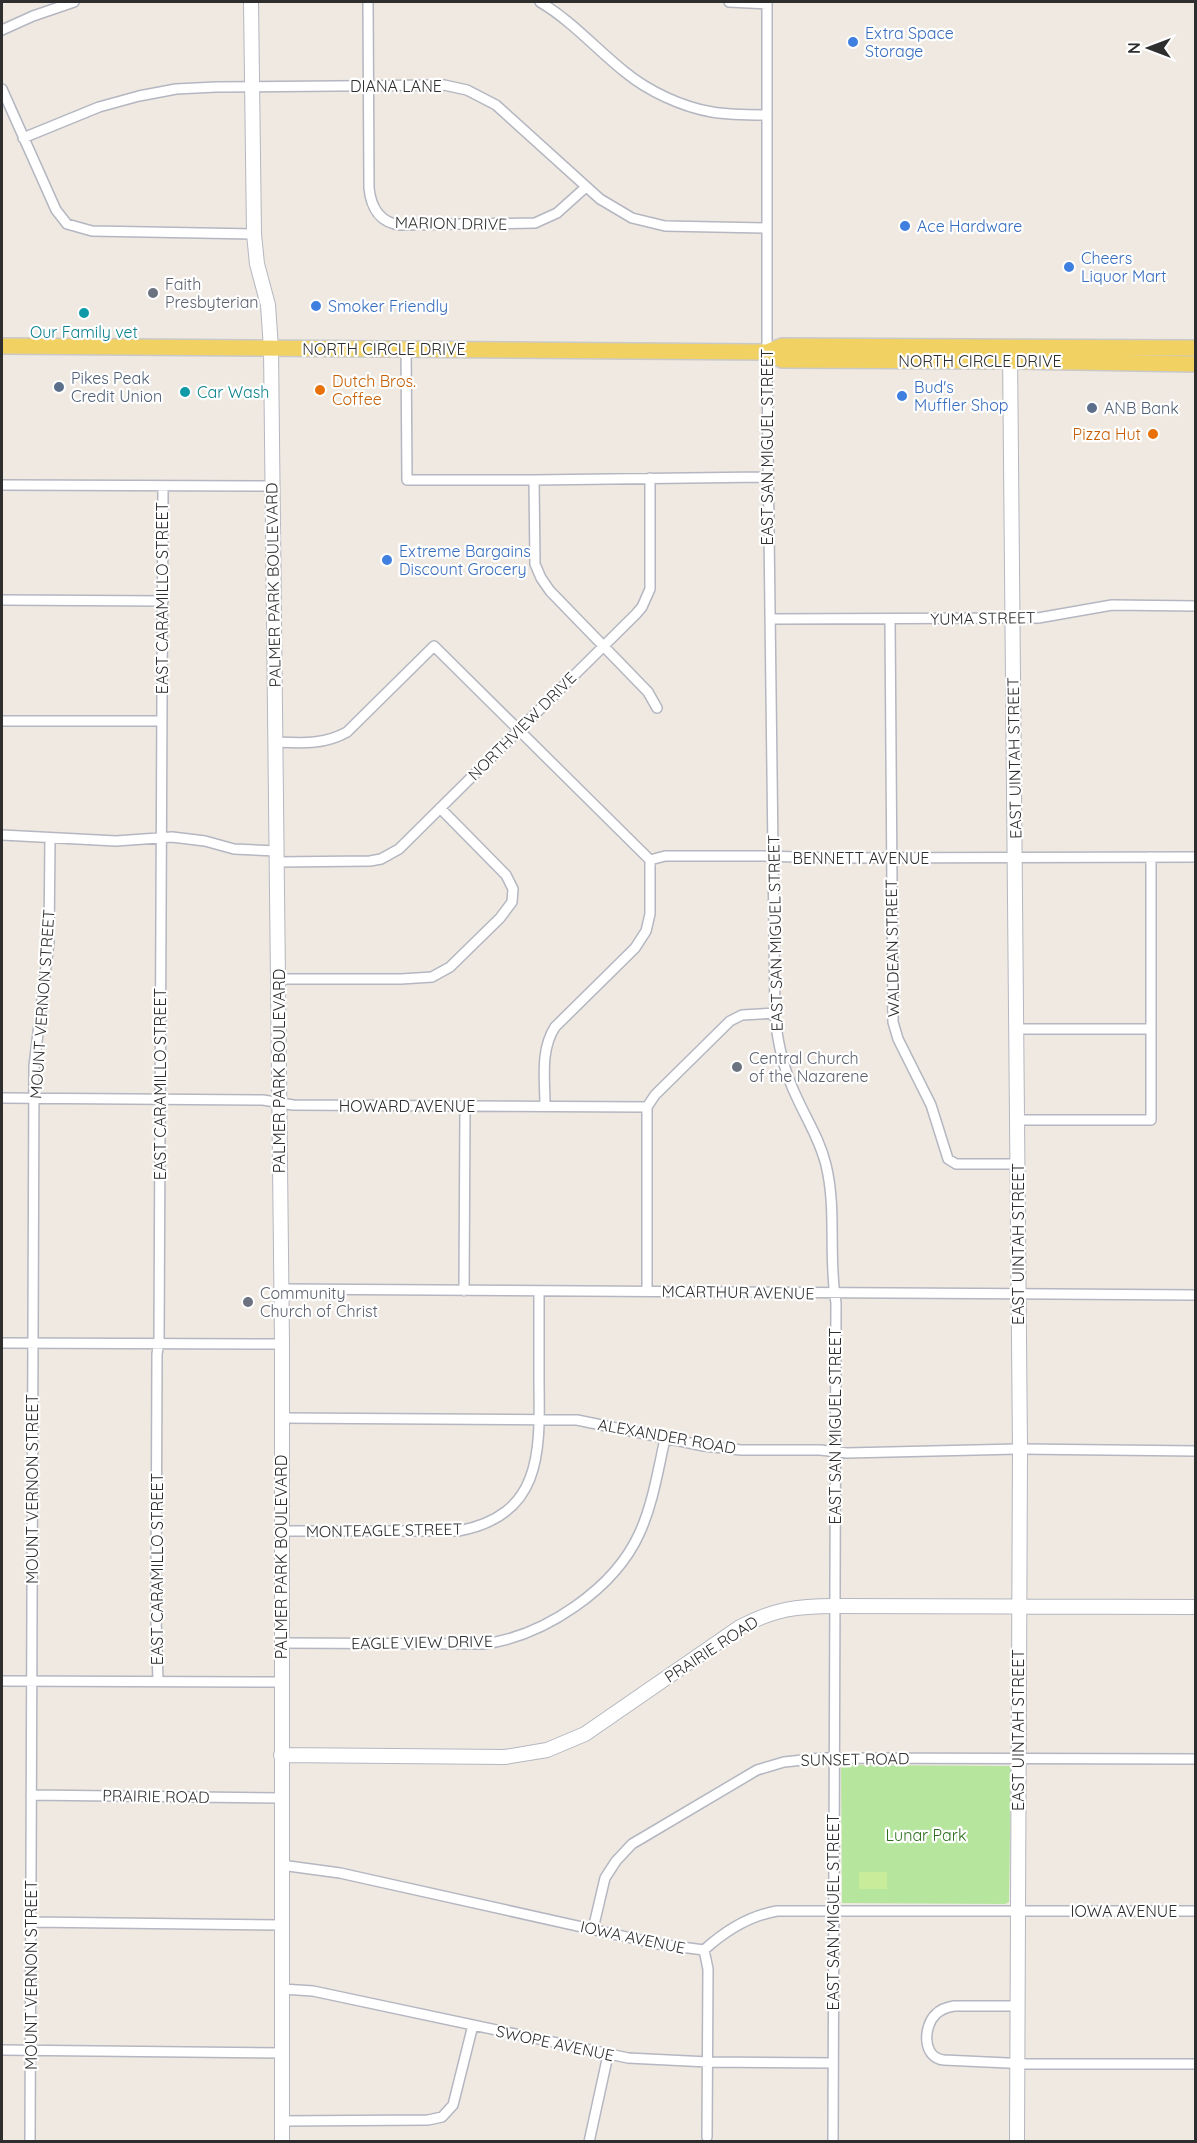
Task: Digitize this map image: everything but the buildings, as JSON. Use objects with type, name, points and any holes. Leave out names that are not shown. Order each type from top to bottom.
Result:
[{"type":"main road","name":"PALMER PARK BOULEVARD","points":[[251,2],[254,234],[257,264],[268,306],[272,348],[282,1344],[282,2142]]},
{"type":"main road","name":"NORTH CIRCLE DRIVE","points":[[2,346],[767,352],[782,346],[1010,354],[1196,364]]},
{"type":"main road","name":"NORTH CIRCLE DRIVE","points":[[1010,354],[1196,348]]},
{"type":"main road","name":"EAST UINTAH STREET","points":[[1010,354],[1020,1449],[1017,2142]]},
{"type":"main road","name":"PRAIRIE ROAD","points":[[281,1755],[505,1757],[547,1750],[585,1734],[696,1655],[746,1623],[765,1614],[791,1608],[835,1606],[1196,1607]]},
{"type":"street","points":[[2,30],[74,2]]},
{"type":"street","name":"MARION DRIVE","points":[[368,2],[370,198],[373,207],[385,221],[402,225],[536,223],[557,213],[586,187]]},
{"type":"street","points":[[540,2],[574,25],[624,71],[659,93],[680,103],[711,112],[767,115]]},
{"type":"street","points":[[729,2],[767,3]]},
{"type":"street","name":"EAST SAN MIGUEL STREET","points":[[767,3],[766,228],[775,1013],[785,1069],[818,1139],[829,1177],[836,1303],[833,2142]]},
{"type":"street","name":"DIANA LANE","points":[[23,138],[82,112],[139,96],[195,88],[444,85],[477,93],[505,112],[600,199],[632,218],[654,225],[766,228]]},
{"type":"street","points":[[2,89],[60,218],[74,227],[92,231],[254,234]]},
{"type":"street","points":[[406,348],[407,480],[768,477]]},
{"type":"street","name":"NORTHVIEW DRIVE","points":[[2,835],[116,842],[172,837],[193,839],[276,856],[358,862],[381,859],[399,849],[642,607],[650,589],[650,478]]},
{"type":"street","points":[[534,480],[535,564],[541,578],[550,591],[648,692],[657,708]]},
{"type":"street","points":[[2,485],[272,486]]},
{"type":"street","name":"EAST CARAMILLO STREET","points":[[158,1681],[156,1594],[163,486]]},
{"type":"street","points":[[2,600],[163,601]]},
{"type":"street","name":"YUMA STREET","points":[[770,619],[1047,617],[1113,605],[1196,606]]},
{"type":"street","name":"WALDEAN STREET","points":[[890,619],[893,1022],[898,1039],[931,1105],[944,1153],[948,1159],[956,1164],[1018,1164]]},
{"type":"street","points":[[276,742],[319,742],[330,740],[347,732],[434,646],[650,860],[650,914],[646,931],[635,948],[555,1027],[550,1035],[546,1048],[545,1106]]},
{"type":"street","points":[[2,721],[161,721]]},
{"type":"street","points":[[278,979],[432,977],[450,968],[500,918],[512,902],[511,882],[440,808]]},
{"type":"street","name":"MOUNT VERNON STREET","points":[[30,2142],[34,1066],[49,942],[50,838]]},
{"type":"street","name":"BENNETT AVENUE","points":[[650,860],[665,856],[1196,857]]},
{"type":"street","points":[[1017,1120],[1151,1120],[1151,857]]},
{"type":"street","points":[[647,1291],[647,1107],[655,1095],[730,1021],[742,1015],[775,1013]]},
{"type":"street","points":[[1017,1029],[1151,1029]]},
{"type":"street","name":"HOWARD AVENUE","points":[[2,1098],[160,1099],[279,1102],[293,1105],[647,1107]]},
{"type":"street","points":[[464,1291],[465,1107]]},
{"type":"street","name":"MCARTHUR AVENUE","points":[[281,1289],[1196,1295]]},
{"type":"street","name":"MONTEAGLE STREET","points":[[281,1531],[447,1532],[472,1529],[497,1517],[517,1500],[531,1479],[538,1449],[539,1292]]},
{"type":"street","points":[[2,1342],[282,1344]]},
{"type":"street","name":"ALEXANDER ROAD","points":[[282,1418],[578,1420],[665,1439],[741,1450],[1196,1451]]},
{"type":"street","name":"EAGLE VIEW DRIVE","points":[[281,1642],[484,1644],[511,1639],[540,1627],[572,1608],[598,1588],[630,1551],[651,1504],[665,1439]]},
{"type":"street","points":[[2,1681],[281,1682]]},
{"type":"street","name":"SUNSET ROAD","points":[[593,1929],[605,1878],[616,1861],[632,1844],[757,1770],[798,1759],[1196,1759]]},
{"type":"street","name":"PRAIRIE ROAD","points":[[31,1795],[282,1798]]},
{"type":"street","name":"IOWA AVENUE","points":[[281,1865],[340,1873],[658,1944],[704,1950],[730,1929],[766,1913],[777,1911],[1196,1911]]},
{"type":"street","points":[[30,1923],[281,1925]]},
{"type":"street","points":[[704,1950],[708,1969],[707,2137]]},
{"type":"street","name":"SWOPE AVENUE","points":[[282,1989],[313,1991],[608,2055],[648,2060],[833,2063]]},
{"type":"street","points":[[1017,2006],[947,2008],[936,2014],[931,2021],[927,2037],[929,2051],[938,2059],[1196,2064]]},
{"type":"street","points":[[282,2121],[428,2120],[442,2117],[453,2105],[473,2025]]},
{"type":"street","points":[[2,2050],[282,2053]]},
{"type":"street","points":[[589,2142],[608,2055]]},
{"type":"green space","name":"Lunar Park","points":[[844,1765],[1011,1766],[1009,1902],[1005,1904],[842,1903],[841,1769]]},
{"type":"green space","points":[[859,1872],[887,1872],[887,1889],[859,1889]]},
{"type":"place","name":"Extra Space Storage","points":[[853,42]]},
{"type":"place","name":"Ace Hardware","points":[[905,226]]},
{"type":"place","name":"Cheers Liquor Mart","points":[[1069,267]]},
{"type":"place","name":"Faith Presbyterian","points":[[153,293]]},
{"type":"place","name":"Smoker Friendly","points":[[316,306]]},
{"type":"place","name":"Our Family vet","points":[[84,313]]},
{"type":"place","name":"Pikes Peak Credit Union","points":[[59,387]]},
{"type":"place","name":"Dutch Bros. Coffee","points":[[320,390]]},
{"type":"place","name":"Car Wash","points":[[185,392]]},
{"type":"place","name":"Bud's Muffler Shop","points":[[902,396]]},
{"type":"place","name":"ANB Bank","points":[[1092,408]]},
{"type":"place","name":"Pizza Hut","points":[[1153,434]]},
{"type":"place","name":"Extreme Bargains Discount Grocery","points":[[387,560]]},
{"type":"place","name":"Central Church of the Nazarene","points":[[737,1067]]},
{"type":"place","name":"Community Church of Christ","points":[[248,1302]]}]
